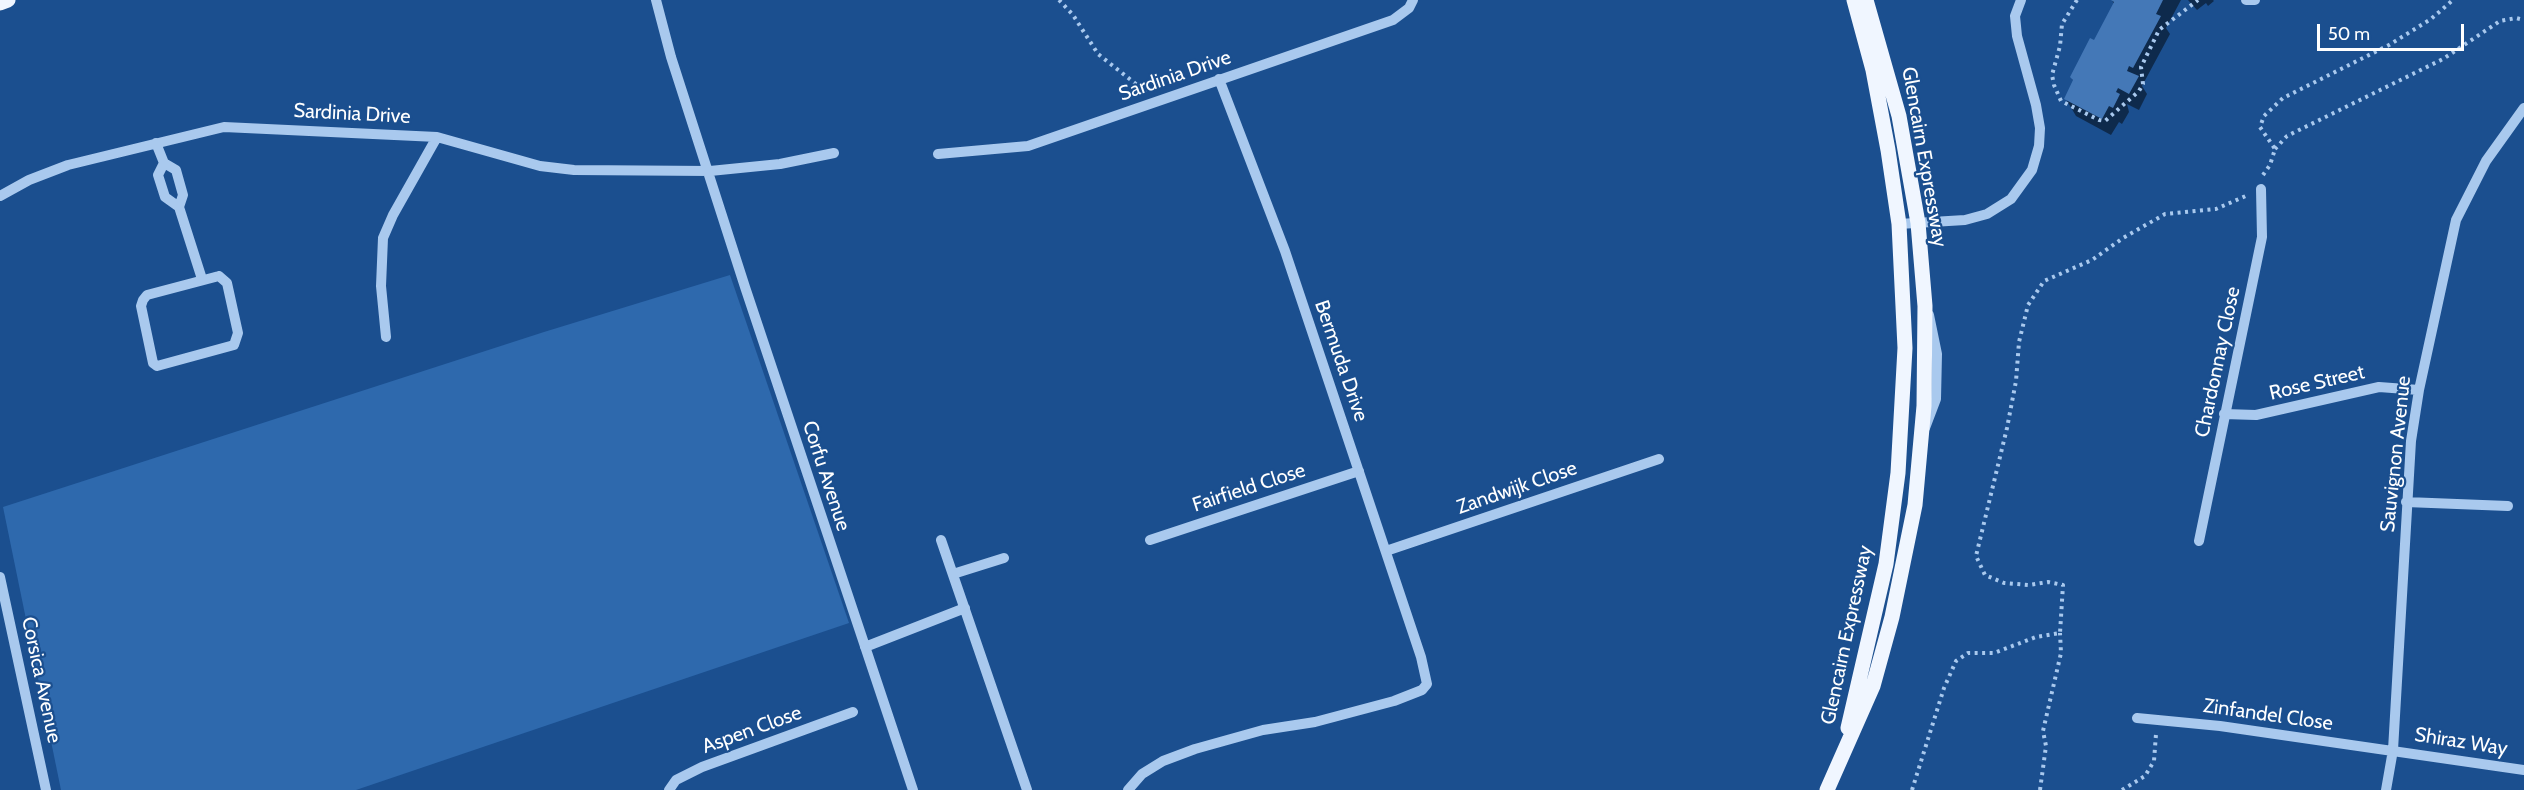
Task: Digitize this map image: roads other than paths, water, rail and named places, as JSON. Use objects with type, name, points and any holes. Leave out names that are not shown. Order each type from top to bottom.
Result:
[{"type":"main road","points":[[0,3],[8,0]]},
{"type":"main road","name":"Glencairn Expressway","points":[[1844,746],[1886,564],[1898,473],[1905,348],[1899,224],[1882,112],[1854,0]]},
{"type":"main road","name":"Glencairn Expressway","points":[[1827,790],[1844,746],[1873,686],[1892,617],[1911,531],[1923,431],[1925,306],[1918,224],[1899,116],[1866,0]]},
{"type":"street","name":"Corfu Avenue","points":[[656,0],[671,57],[710,171],[749,298],[913,790]]},
{"type":"street","name":"Sardinia Drive","points":[[938,154],[1028,146],[1393,20],[1409,8],[1413,0]]},
{"type":"street","points":[[1899,224],[1965,220],[1987,214],[2011,199],[2032,170],[2039,146],[2040,128],[2017,36],[2015,16],[2021,0]]},
{"type":"street","points":[[2246,0],[2255,0]]},
{"type":"street","name":"Bermuda Drive","points":[[1128,790],[1142,774],[1163,761],[1195,749],[1263,730],[1340,716],[1422,690],[1427,679],[1285,251],[1219,79]]},
{"type":"street","name":"Sauvignon Avenue","points":[[2386,790],[2393,750],[2411,441],[2419,390],[2456,220],[2486,161],[2524,108]]},
{"type":"street","name":"Sardinia Drive","points":[[0,196],[29,180],[68,165],[224,127],[242,126],[437,136],[552,169],[710,171],[780,164],[834,153]]},
{"type":"street","points":[[386,337],[381,286],[383,238],[393,215],[437,136]]},
{"type":"street","points":[[156,143],[164,163],[176,170],[183,195],[179,207],[201,279]]},
{"type":"street","points":[[164,163],[159,175],[165,197],[179,207]]},
{"type":"street","name":"Chardonnay Close","points":[[2199,541],[2262,237],[2261,189]]},
{"type":"street","points":[[219,276],[227,283],[238,339],[234,345],[157,366],[153,363],[141,306],[142,300],[147,295],[201,279],[219,276]]},
{"type":"street","name":"Rose Street","points":[[2224,414],[2256,416],[2379,387],[2419,390]]},
{"type":"street","name":"Zandwijk Close","points":[[1386,551],[1659,459]]},
{"type":"street","name":"Fairfield Close","points":[[1150,540],[1359,471]]},
{"type":"street","points":[[2406,502],[2508,506]]},
{"type":"street","points":[[941,540],[1027,790]]},
{"type":"street","points":[[953,574],[1004,558]]},
{"type":"street","name":"Corsica Avenue","points":[[0,577],[46,790]]},
{"type":"street","points":[[865,646],[965,608]]},
{"type":"street","name":"Aspen Close","points":[[669,790],[676,780],[702,767],[853,712]]},
{"type":"street","name":"Zinfandel Close","points":[[2137,718],[2393,750]]},
{"type":"street","name":"Shiraz Way","points":[[2393,750],[2524,770]]}]
